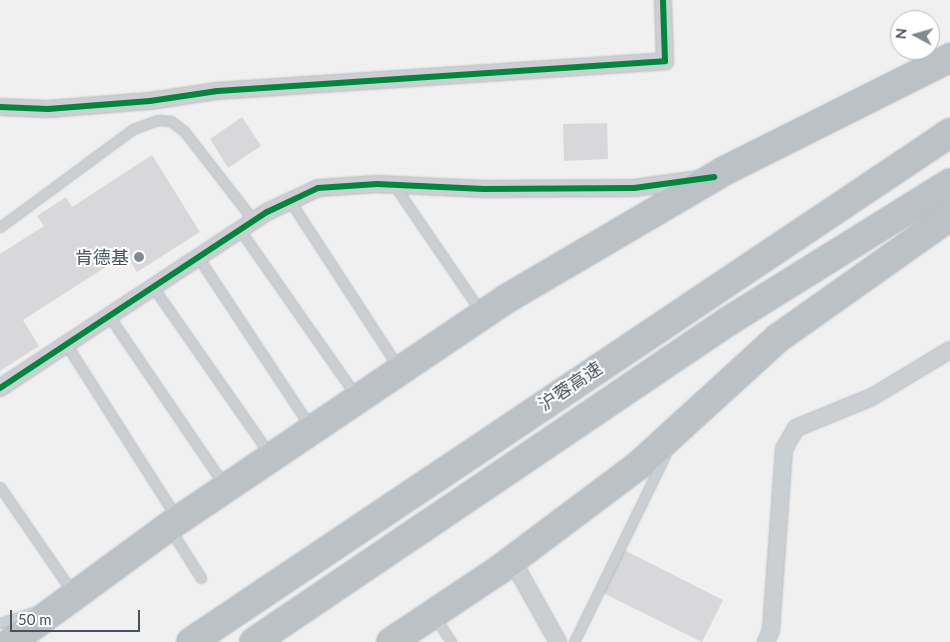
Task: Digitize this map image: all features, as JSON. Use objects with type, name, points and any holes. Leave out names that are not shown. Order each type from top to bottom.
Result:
[{"type":"highway","points":[[4,626],[70,599],[226,488],[483,315],[714,177],[950,58]]},
{"type":"highway","name":"沪蓉高速","points":[[191,642],[950,133]]},
{"type":"highway","name":"沪蓉高速","points":[[254,642],[727,322],[950,183]]},
{"type":"highway","points":[[391,642],[512,560],[640,464],[778,338],[950,216]]},
{"type":"street","points":[[0,107],[48,109],[150,101],[217,91],[665,61],[663,0]]},
{"type":"street","points":[[0,388],[247,225],[318,188],[394,185],[484,189],[634,188],[714,177]]},
{"type":"street","points":[[766,642],[771,630],[784,449],[796,428],[872,397],[950,350]]},
{"type":"street","points":[[512,560],[558,642]]},
{"type":"lane","points":[[0,227],[133,129],[158,120],[171,121],[184,131],[247,225],[358,399]]},
{"type":"lane","points":[[394,185],[483,315]]},
{"type":"lane","points":[[290,201],[401,370]]},
{"type":"lane","points":[[198,257],[312,430]]},
{"type":"lane","points":[[153,287],[272,457]]},
{"type":"lane","points":[[108,316],[226,488]]},
{"type":"lane","points":[[66,344],[174,524],[201,578]]},
{"type":"lane","points":[[574,642],[678,430]]},
{"type":"lane","points":[[0,487],[70,599]]},
{"type":"lane","points":[[433,614],[451,642]]},
{"type":"building","points":[[242,117],[261,146],[228,168],[210,139]]},
{"type":"building","points":[[607,123],[608,159],[564,161],[563,124]]},
{"type":"building","points":[[152,155],[200,232],[137,272],[126,254],[23,320],[39,346],[0,371],[0,254],[44,226],[37,216],[66,197],[72,207]]},
{"type":"building","points":[[624,550],[723,600],[702,642],[603,593]]},
{"type":"cycle path","points":[[0,107],[48,109],[150,101],[217,91],[665,61],[663,0]]},
{"type":"cycle path","points":[[0,388],[267,212],[318,188],[377,184],[484,189],[634,188],[714,177]]},
{"type":"place","name":"肯德基","points":[[139,257]]}]
